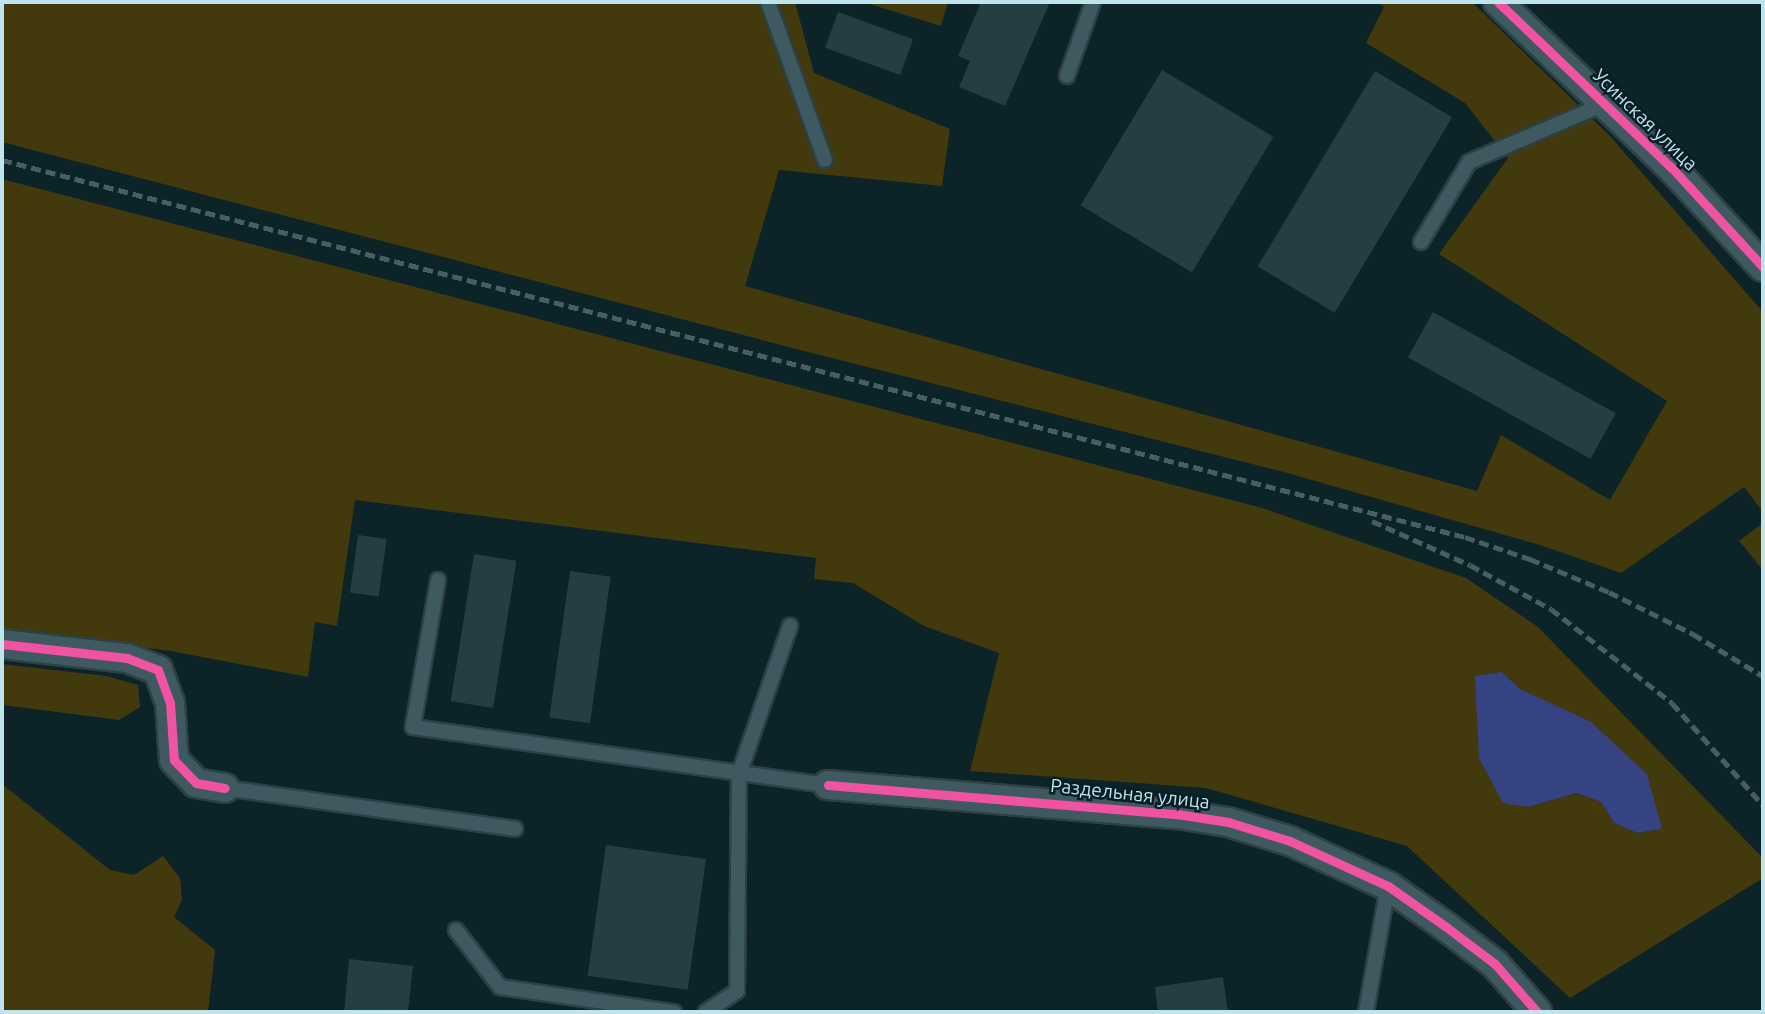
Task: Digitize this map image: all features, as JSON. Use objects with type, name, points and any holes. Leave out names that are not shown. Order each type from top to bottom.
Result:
[{"type":"street","name":"Усинская улица","points":[[1498,2],[1672,168],[1763,267]]},
{"type":"street","points":[[2,644],[127,658],[144,662],[158,670],[170,703],[174,760],[196,783],[225,789]]},
{"type":"street","name":"Раздельная улица","points":[[828,785],[1126,808],[1228,822],[1290,841],[1388,886],[1495,964],[1536,1012]]},
{"type":"lane","points":[[768,2],[825,160]]},
{"type":"lane","points":[[1067,76],[1093,2]]},
{"type":"lane","points":[[1421,242],[1469,162],[1604,104]]},
{"type":"lane","points":[[438,580],[413,727],[828,785]]},
{"type":"lane","points":[[706,1012],[737,991],[739,774],[790,626]]},
{"type":"lane","points":[[225,789],[515,829]]},
{"type":"lane","points":[[1366,1012],[1388,886]]},
{"type":"lane","points":[[456,930],[500,987],[674,1012]]},
{"type":"shaded area","points":[[2,2],[795,2],[814,73],[950,129],[942,186],[779,170],[745,286],[1477,491],[1501,435],[1610,500],[1667,401],[1439,254],[1508,158],[1465,103],[1366,43],[1384,7],[1379,2],[1472,2],[1610,136],[1763,312],[1763,512],[1744,487],[1621,573],[1540,545],[1280,471],[800,350],[2,142]]},
{"type":"shaded area","points":[[863,2],[948,2],[941,26]]},
{"type":"shaded area","points":[[2,179],[1262,508],[1466,578],[1538,627],[1763,858],[1763,878],[1570,998],[1407,846],[1206,788],[970,771],[999,653],[924,626],[853,583],[814,579],[816,558],[355,500],[337,626],[315,622],[308,677],[171,651],[2,630]],"holes":[[[1502,672],[1661,829],[1637,833],[1614,823],[1601,802],[1577,793],[1528,807]]]},
{"type":"shaded area","points":[[1763,523],[1763,570],[1739,541]]},
{"type":"shaded area","points":[[2,664],[106,676],[138,685],[140,707],[119,720],[2,705]]},
{"type":"shaded area","points":[[2,784],[110,870],[134,875],[163,856],[180,878],[182,900],[174,917],[215,950],[208,1012],[2,1012]]},
{"type":"water","points":[[1502,672],[1520,689],[1591,722],[1647,774],[1662,829],[1637,833],[1614,823],[1601,802],[1577,793],[1528,807],[1503,803],[1479,758],[1475,676]]},
{"type":"building","points":[[981,2],[1050,2],[1005,106],[959,87],[970,61],[958,56]]},
{"type":"building","points":[[838,12],[913,39],[900,75],[825,48]]},
{"type":"building","points":[[1162,70],[1273,137],[1192,272],[1081,205]]},
{"type":"building","points":[[1375,71],[1452,117],[1335,313],[1258,266]]},
{"type":"building","points":[[1433,312],[1616,413],[1591,459],[1408,357]]},
{"type":"building","points":[[358,535],[387,539],[379,596],[350,592]]},
{"type":"building","points":[[474,554],[516,561],[493,708],[451,701]]},
{"type":"building","points":[[570,571],[611,577],[590,723],[549,718]]},
{"type":"building","points":[[606,845],[706,859],[688,990],[588,976]]},
{"type":"building","points":[[349,959],[413,966],[408,1012],[344,1012]]},
{"type":"building","points":[[1223,977],[1228,1012],[1158,1012],[1155,987]]},
{"type":"railway","points":[[2,160],[1465,537],[1530,559],[1609,592],[1693,634],[1763,676]]},
{"type":"railway","points":[[1372,521],[1470,565],[1551,609],[1672,703],[1763,805]]},
{"type":"cycle path","points":[[1498,2],[1672,168],[1763,267]]},
{"type":"cycle path","points":[[2,644],[127,658],[158,670],[170,703],[174,760],[196,783],[225,788]]},
{"type":"cycle path","points":[[828,785],[1177,814],[1228,822],[1290,841],[1388,886],[1495,964],[1537,1012]]}]
